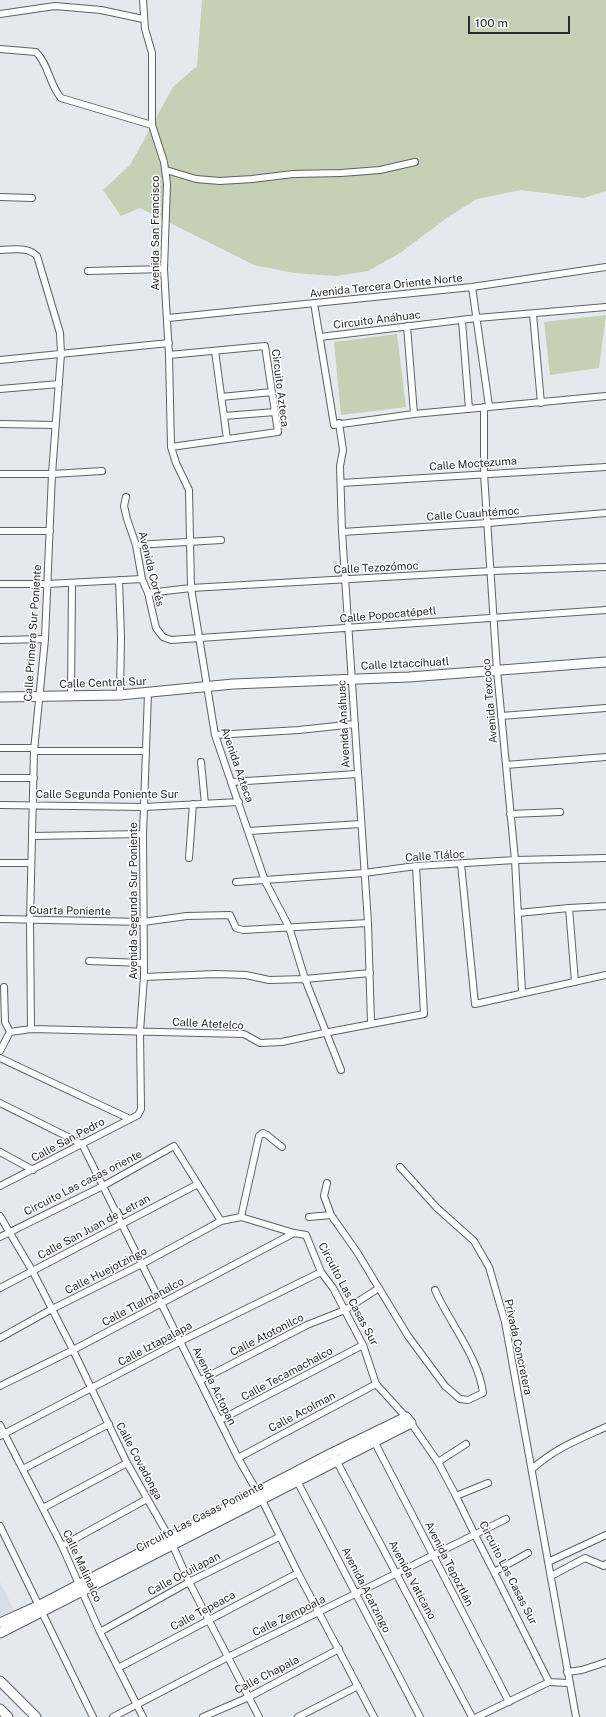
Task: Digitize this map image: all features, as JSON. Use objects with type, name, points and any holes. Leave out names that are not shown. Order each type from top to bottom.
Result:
[{"type":"street","name":"Avenida San Francisco","points":[[143,0],[143,19],[152,53],[152,125],[166,170],[164,269],[169,343],[171,447],[176,463],[190,490]]},
{"type":"street","points":[[0,14],[55,6],[102,10],[143,19]]},
{"type":"street","points":[[0,49],[36,52],[42,58],[55,91],[61,98],[152,125]]},
{"type":"street","points":[[166,170],[196,180],[220,181],[293,174],[341,173],[380,170],[415,162]]},
{"type":"street","points":[[0,197],[32,198]]},
{"type":"street","name":"Calle Primera Sur Poniente","points":[[0,250],[26,250],[32,251],[37,256],[60,333],[61,354],[52,474],[45,639],[34,749],[34,805],[30,921],[31,1029]]},
{"type":"street","name":"Avenida Tercera Oriente Norte","points":[[168,318],[472,287],[606,268]]},
{"type":"street","points":[[88,271],[164,269]]},
{"type":"street","name":"Avenida Texcoco","points":[[472,287],[477,318],[486,407],[484,474],[492,571],[497,670],[515,860],[522,992]]},
{"type":"street","points":[[314,303],[320,337]]},
{"type":"street","name":"Circuito Anáhuac","points":[[340,423],[334,425],[320,337],[477,318],[606,307]]},
{"type":"street","points":[[533,314],[541,403]]},
{"type":"street","points":[[462,321],[469,409]]},
{"type":"street","points":[[407,326],[414,414]]},
{"type":"street","points":[[0,360],[169,343]]},
{"type":"street","name":"Circuito Azteca","points":[[169,356],[264,346],[278,432],[171,447]]},
{"type":"street","points":[[215,351],[227,439]]},
{"type":"street","points":[[0,389],[59,384]]},
{"type":"street","points":[[221,397],[272,392]]},
{"type":"street","points":[[340,423],[414,414],[606,396]]},
{"type":"street","points":[[224,416],[275,412]]},
{"type":"street","name":"Avenida Anáhuac","points":[[340,423],[343,450],[340,466],[342,532],[368,923],[371,1023]]},
{"type":"street","points":[[0,424],[55,425]]},
{"type":"street","name":"Calle Moctezuma","points":[[341,483],[606,467]]},
{"type":"street","points":[[0,474],[52,474],[102,471]]},
{"type":"street","name":"Avenida Azteca","points":[[190,490],[191,588],[214,735],[239,802],[265,881],[289,927],[304,979],[324,1033],[341,1070]]},
{"type":"street","name":"Avenida Cortés","points":[[126,497],[124,506],[136,545],[142,580],[148,593],[156,628],[163,636],[171,640]]},
{"type":"street","name":"Calle Cuauhtémoc","points":[[342,532],[488,523],[606,513]]},
{"type":"street","points":[[0,531],[50,531]]},
{"type":"street","points":[[136,545],[221,540]]},
{"type":"street","name":"Calle Tezozómoc","points":[[148,593],[191,588],[492,571],[606,568]]},
{"type":"street","points":[[118,580],[122,637],[120,695]]},
{"type":"street","points":[[0,584],[47,584],[142,580]]},
{"type":"street","points":[[70,697],[72,583]]},
{"type":"street","name":"Calle Popocatépetl","points":[[171,640],[348,629],[494,617],[606,610]]},
{"type":"street","points":[[0,640],[45,639]]},
{"type":"street","name":"Calle Iztaccíhuatl","points":[[206,686],[409,676],[606,662]]},
{"type":"street","name":"Calle Central Sur","points":[[0,697],[120,695],[206,686]]},
{"type":"street","name":"Avenida Segunda Sur Poniente","points":[[141,1109],[140,1031],[144,977],[143,834],[148,693]]},
{"type":"street","points":[[501,716],[606,708]]},
{"type":"street","points":[[214,735],[299,730],[355,724]]},
{"type":"street","points":[[0,748],[146,751]]},
{"type":"street","points":[[506,765],[606,757]]},
{"type":"street","points":[[201,762],[205,804]]},
{"type":"street","points":[[231,782],[357,774]]},
{"type":"street","points":[[0,778],[34,778]]},
{"type":"street","name":"Calle Segunda Poniente Sur","points":[[0,805],[144,807],[239,802]]},
{"type":"street","points":[[189,858],[193,804]]},
{"type":"street","points":[[510,814],[560,812]]},
{"type":"street","points":[[248,831],[361,824]]},
{"type":"street","points":[[33,836],[143,834]]},
{"type":"street","name":"Calle Tláloc","points":[[236,882],[364,874],[416,866],[515,860],[606,858]]},
{"type":"street","points":[[0,862],[31,863]]},
{"type":"street","points":[[461,864],[474,1004],[522,992],[606,975]]},
{"type":"street","name":"Calle Atetelco","points":[[10,1032],[31,1029],[244,1034],[260,1043],[282,1042],[371,1023],[424,1014],[416,866]]},
{"type":"street","points":[[518,913],[606,906]]},
{"type":"street","points":[[570,908],[575,982]]},
{"type":"street","name":"Cuarta Poniente","points":[[0,919],[30,921],[143,922],[187,916],[230,915],[236,928],[244,930],[289,927]]},
{"type":"street","points":[[289,927],[368,923]]},
{"type":"street","points":[[89,961],[143,963]]},
{"type":"street","points":[[144,977],[215,974],[246,975],[269,980],[304,979],[370,973]]},
{"type":"street","points":[[0,1051],[10,1032],[5,1022],[4,987]]},
{"type":"street","points":[[0,1058],[130,1119]]},
{"type":"street","points":[[0,1103],[82,1144]]},
{"type":"street","name":"Calle San Pedro","points":[[0,1186],[138,1115],[141,1109]]},
{"type":"street","points":[[241,1217],[259,1136],[263,1133],[282,1147]]},
{"type":"street","name":"Avenida Actopan","points":[[82,1144],[201,1380],[238,1458],[374,1717]]},
{"type":"street","name":"Circuito Las casas oriente","points":[[0,1237],[103,1186],[174,1146],[198,1184]]},
{"type":"street","points":[[0,1152],[33,1170]]},
{"type":"street","name":"Privada Concretera","points":[[400,1167],[437,1208],[474,1240],[489,1267],[505,1322],[551,1576],[568,1683],[576,1717]]},
{"type":"street","points":[[327,1183],[324,1196],[326,1205],[408,1336],[445,1386],[460,1398],[468,1400],[483,1393],[482,1382],[463,1340],[435,1290]]},
{"type":"street","points":[[198,1184],[221,1221]]},
{"type":"street","name":"Calle San Juan de Letran","points":[[0,1288],[198,1184]]},
{"type":"street","points":[[309,1217],[331,1214]]},
{"type":"street","name":"Calle Covadonga","points":[[0,1216],[33,1272],[74,1350],[127,1463],[171,1541],[189,1582],[259,1717]]},
{"type":"street","name":"Circuito Las Casas Sur","points":[[221,1221],[241,1217],[294,1233],[306,1235],[321,1272],[333,1288],[363,1345],[376,1384],[409,1420],[438,1462],[549,1682]]},
{"type":"street","name":"Calle Huejotzingo","points":[[0,1338],[221,1221]]},
{"type":"street","name":"Calle Tlalmanalco","points":[[0,1386],[74,1350],[294,1233]]},
{"type":"street","name":"Calle Iztapalapa","points":[[2,1435],[181,1341],[321,1272]]},
{"type":"street","name":"Calle Atotonilco","points":[[201,1380],[307,1325],[345,1310],[379,1288]]},
{"type":"street","name":"Calle Tecamachalco","points":[[220,1420],[363,1345]]},
{"type":"street","name":"Calle Acolman","points":[[238,1458],[376,1384]]},
{"type":"street","name":"Circuito Las Casas Poniente","points":[[0,1633],[41,1608],[409,1420]]},
{"type":"street","points":[[23,1469],[109,1424]]},
{"type":"street","name":"Calle Malinalco","points":[[0,1425],[2,1435],[23,1469],[43,1508],[62,1546],[100,1632],[143,1717]]},
{"type":"street","points":[[532,1469],[542,1460],[566,1445],[606,1428]]},
{"type":"street","name":"Avenida Tepoztlán","points":[[372,1438],[509,1702]]},
{"type":"street","points":[[438,1462],[466,1444]]},
{"type":"street","name":"Avenida Vaticano","points":[[335,1457],[472,1717]]},
{"type":"street","points":[[43,1508],[127,1463]]},
{"type":"street","name":"Avenida Acatzingo","points":[[295,1477],[357,1593],[420,1717]]},
{"type":"street","points":[[456,1496],[488,1483]]},
{"type":"street","points":[[62,1546],[147,1499]]},
{"type":"street","name":"Calle Zempoala","points":[[113,1717],[228,1657],[320,1613],[433,1555],[506,1520]]},
{"type":"street","points":[[0,1526],[93,1717]]},
{"type":"street","points":[[548,1562],[606,1535]]},
{"type":"street","name":"Calle Ocuilapan","points":[[100,1632],[189,1582],[279,1537]]},
{"type":"street","points":[[494,1572],[528,1553]]},
{"type":"street","points":[[551,1576],[584,1558],[605,1566]]},
{"type":"street","name":"Calle Tepeaca","points":[[118,1668],[298,1573]]},
{"type":"street","name":"Circuito Las Casas Poniente","points":[[0,1623],[41,1608]]},
{"type":"street","name":"Calle Chapala","points":[[203,1717],[249,1697],[339,1649]]},
{"type":"street","points":[[567,1672],[582,1670],[606,1662]]},
{"type":"street","points":[[0,1681],[36,1717]]},
{"type":"street","points":[[477,1717],[549,1682],[568,1683]]},
{"type":"street","points":[[298,1717],[358,1686]]},
{"type":"street","points":[[0,1709],[8,1717]]},
{"type":"shaded area","points":[[0,1582],[15,1612],[0,1619]]},
{"type":"green space","points":[[202,0],[606,0],[606,191],[584,198],[521,190],[477,199],[448,217],[400,253],[368,271],[336,276],[294,273],[254,265],[140,208],[121,216],[103,190],[130,165],[173,87],[197,66]]},
{"type":"green space","points":[[606,315],[599,368],[550,375],[544,322]]},
{"type":"green space","points":[[397,334],[406,407],[341,415],[334,342]]}]
